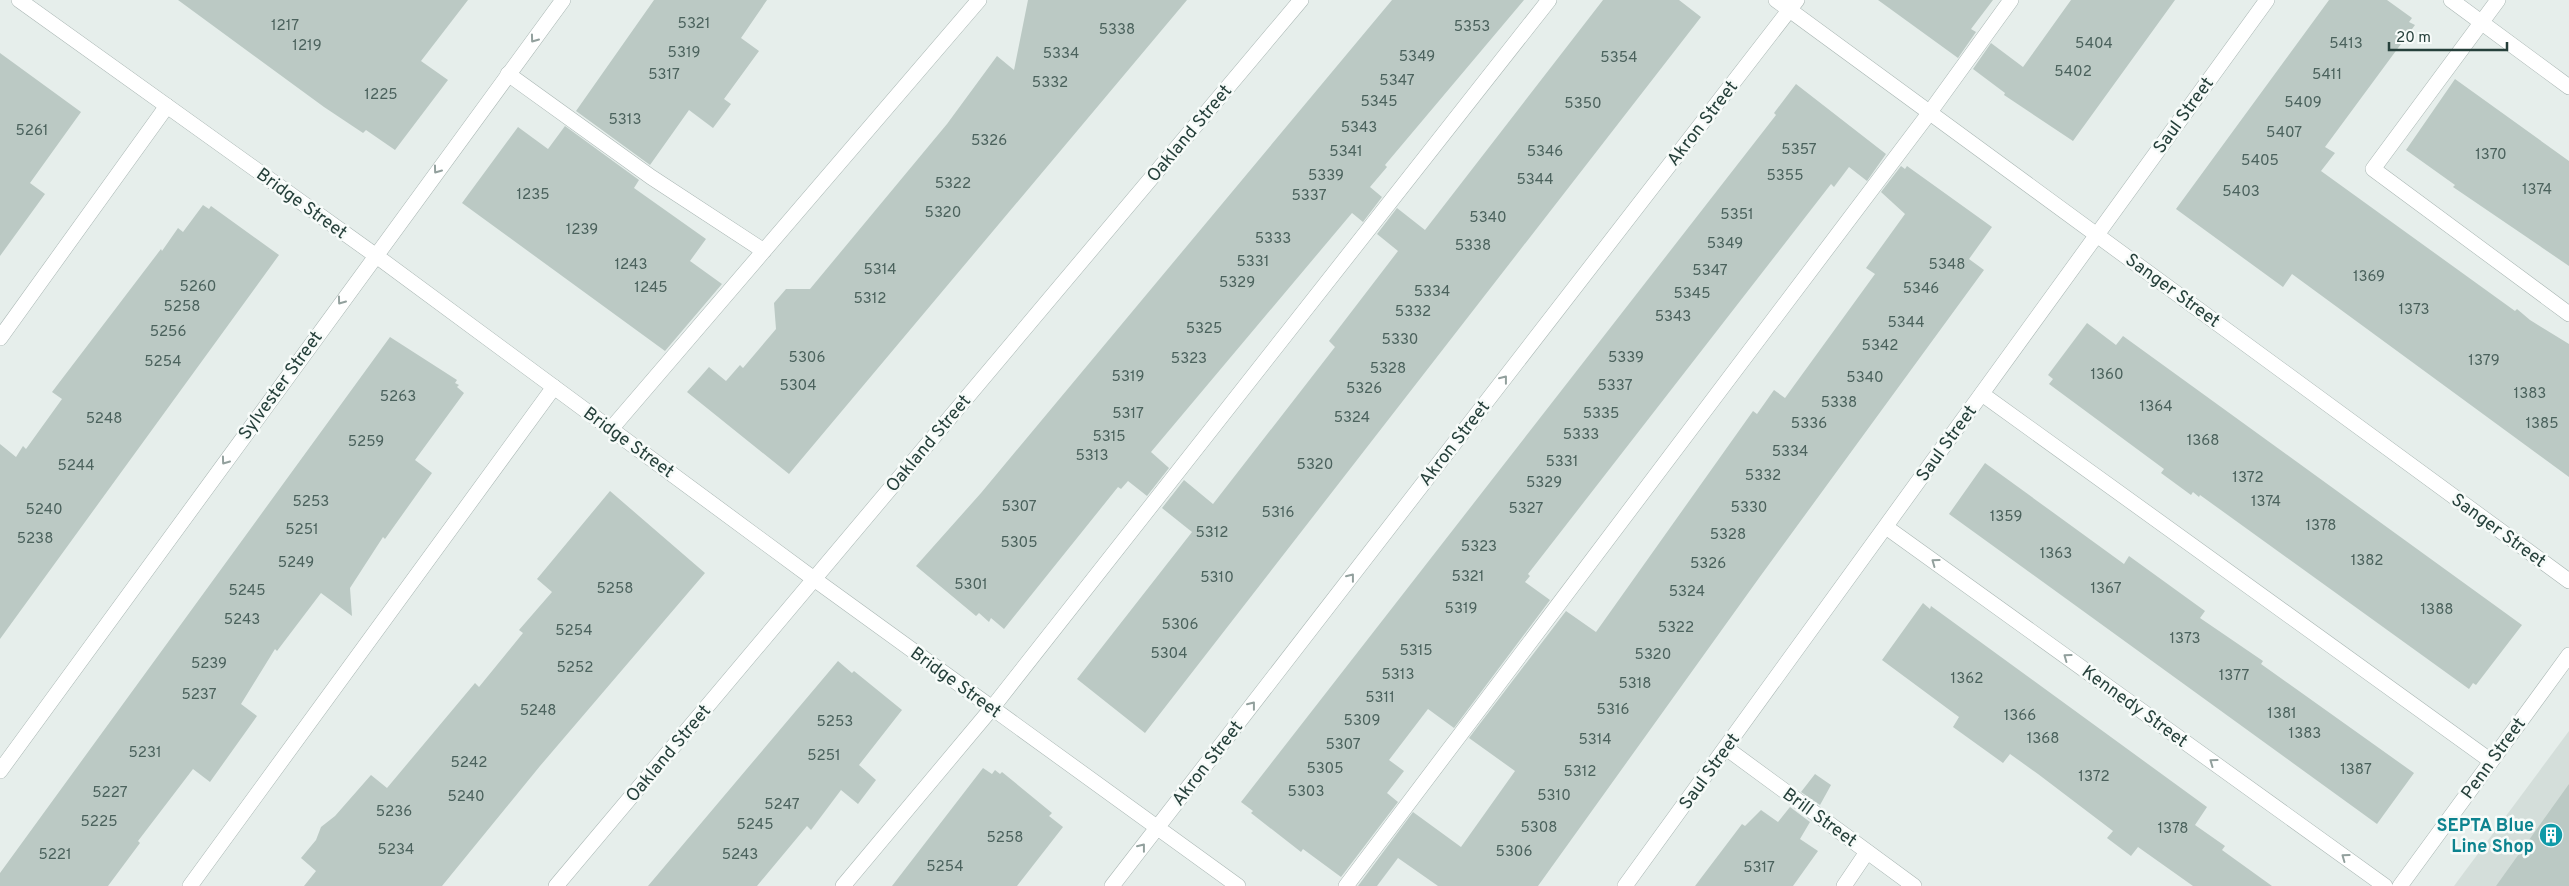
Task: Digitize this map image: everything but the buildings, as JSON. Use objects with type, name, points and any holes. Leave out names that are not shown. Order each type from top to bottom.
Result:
[{"type":"street","name":"Bridge Street","points":[[19,0],[375,255],[814,578],[1238,886]]},
{"type":"street","name":"Sylvester Street","points":[[0,771],[563,0]]},
{"type":"street","points":[[611,429],[979,0]]},
{"type":"street","name":"Oakland Street","points":[[556,886],[1301,0]]},
{"type":"street","points":[[844,886],[992,708],[1549,0]]},
{"type":"street","name":"Sanger Street","points":[[1776,0],[1793,5],[1930,112],[2569,581]]},
{"type":"street","points":[[1346,886],[1930,112],[2011,0]]},
{"type":"street","name":"Saul Street","points":[[1625,886],[2267,0]]},
{"type":"street","points":[[2451,0],[2569,87]]},
{"type":"street","points":[[2498,0],[2373,170],[2569,314]]},
{"type":"street","name":"Akron Street","points":[[1112,886],[1793,5]]},
{"type":"street","points":[[508,74],[651,177],[764,251]]},
{"type":"street","points":[[0,338],[167,106]]},
{"type":"street","points":[[190,886],[554,387]]},
{"type":"street","points":[[1982,394],[2491,761]]},
{"type":"street","name":"Kennedy Street","points":[[1886,527],[2385,886]]},
{"type":"street","name":"Penn Street","points":[[2400,886],[2569,655]]},
{"type":"street","name":"Brill Street","points":[[1726,748],[1914,886]]},
{"type":"street","points":[[1844,886],[1867,852]]},
{"type":"shaded area","points":[[2569,731],[2569,886],[2454,886]]},
{"type":"place","name":"SEPTA Blue Line Shop","points":[[2551,835]]}]
